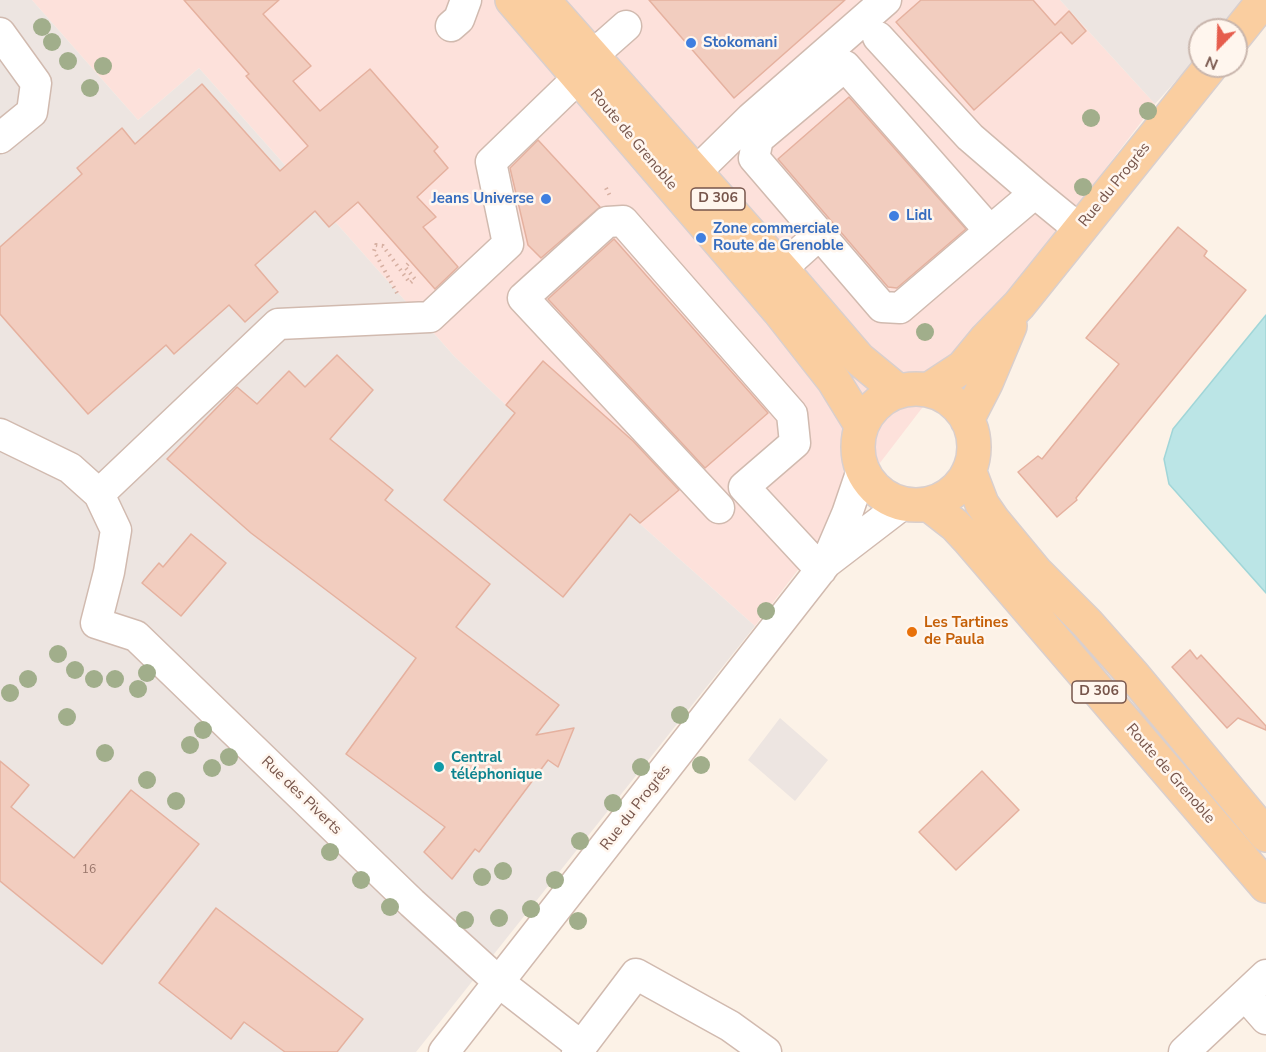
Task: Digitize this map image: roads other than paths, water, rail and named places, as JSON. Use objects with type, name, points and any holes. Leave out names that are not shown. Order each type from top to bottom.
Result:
[{"type":"main road","name":"Route de Grenoble","points":[[512,0],[695,173],[858,359],[913,391]]},
{"type":"main road","name":"Route de Grenoble","points":[[543,0],[585,67],[834,381],[861,425]]},
{"type":"main road","points":[[1248,20],[1264,0]]},
{"type":"main road","name":"Rue du Progrès","points":[[913,391],[963,367],[1019,305],[1201,78]]},
{"type":"main road","name":"Rue du Progrès","points":[[967,420],[986,383],[1019,305]]},
{"type":"main road","points":[[913,391],[944,396],[957,406],[967,420],[973,436],[973,454],[969,470],[959,486],[945,497],[916,504],[886,497],[872,485],[862,470],[858,455],[861,425],[870,410],[883,399],[913,391]]},
{"type":"main road","name":"D 306","points":[[969,470],[982,504],[993,520],[1036,572],[1088,623],[1265,832]]},
{"type":"main road","name":"Route de Grenoble","points":[[916,504],[954,525],[969,540],[1266,886]]},
{"type":"street","points":[[451,26],[459,19],[466,0]]},
{"type":"street","points":[[695,173],[751,118],[886,0]]},
{"type":"street","points":[[0,434],[70,468],[99,494],[278,324],[430,317],[508,244],[491,162],[626,26]]},
{"type":"street","points":[[0,33],[36,83],[33,112],[0,138]]},
{"type":"street","points":[[878,37],[970,137],[1079,229]]},
{"type":"street","points":[[990,231],[844,66],[758,139],[754,158],[882,307],[900,308],[1035,193]]},
{"type":"street","points":[[719,508],[523,298],[607,222],[623,220],[792,414],[795,443],[744,487],[824,566]]},
{"type":"street","points":[[781,269],[820,234]]},
{"type":"street","name":"Rue du Progrès","points":[[444,1052],[824,566],[847,514],[862,470]]},
{"type":"street","name":"Rue des Piverts","points":[[99,494],[116,530],[109,572],[96,623],[136,636],[412,903],[500,983],[579,1049]]},
{"type":"street","name":"Rue du Progrès","points":[[824,566],[916,504]]},
{"type":"street","points":[[579,1049],[636,974],[730,1026],[766,1052]]},
{"type":"street","points":[[1184,1052],[1255,985],[1266,1019]]},
{"type":"water","points":[[1266,315],[1266,593],[1169,484],[1164,459],[1173,429]]},
{"type":"place","name":"Stokomani","points":[[691,43]]},
{"type":"place","name":"Jeans Universe","points":[[546,199]]},
{"type":"place","name":"Lidl","points":[[894,216]]},
{"type":"place","name":"Zone commerciale Route de Grenoble","points":[[701,238]]},
{"type":"place","name":"Les Tartines de Paula","points":[[912,632]]},
{"type":"place","name":"Central téléphonique","points":[[439,767]]}]
